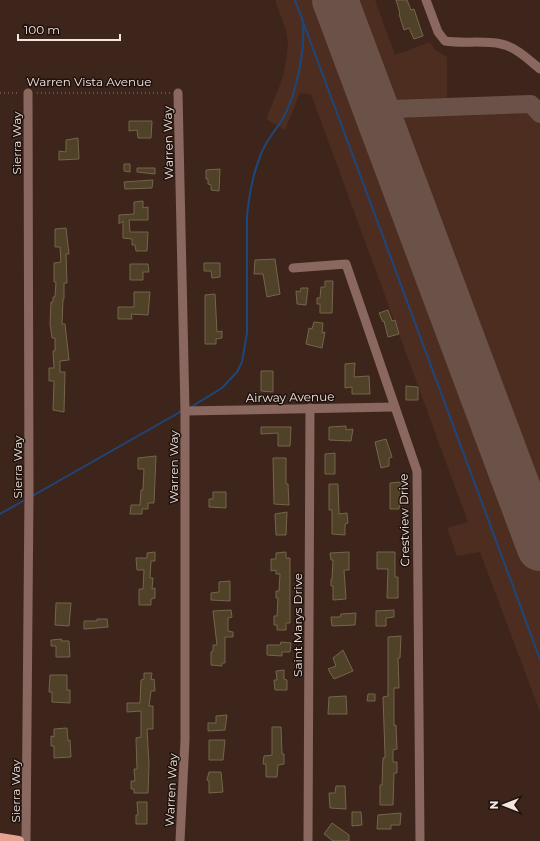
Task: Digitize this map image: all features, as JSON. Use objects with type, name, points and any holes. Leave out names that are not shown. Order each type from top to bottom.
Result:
[{"type":"main road","points":[[0,838],[19,841]]},
{"type":"street","points":[[426,0],[438,32],[445,41],[457,43],[502,44],[525,56],[540,69]]},
{"type":"street","name":"Sierra Way","points":[[26,841],[29,502],[28,93]]},
{"type":"street","name":"Warren Way","points":[[178,93],[185,411],[185,740],[180,841]]},
{"type":"street","name":"Crestview Drive","points":[[292,268],[346,264],[416,471],[420,841]]},
{"type":"street","name":"Airway Avenue","points":[[185,411],[394,407]]},
{"type":"street","name":"Saint Marys Drive","points":[[308,841],[310,408]]},
{"type":"path","name":"Warren Vista Avenue","points":[[0,93],[178,93]]},
{"type":"shaded area","points":[[275,0],[375,0],[395,55],[430,42],[435,50],[447,57],[447,98],[530,96],[540,108],[540,712],[480,552],[457,556],[447,528],[468,522],[311,94],[300,93],[285,130],[266,119],[282,80],[288,44],[286,30]]},
{"type":"building","points":[[396,0],[407,0],[411,10],[414,9],[423,36],[414,39],[409,28],[404,30]]},
{"type":"building","points":[[129,121],[152,121],[151,138],[138,138],[137,130],[129,131]]},
{"type":"building","points":[[78,138],[79,159],[59,160],[59,151],[66,152],[66,140]]},
{"type":"building","points":[[124,164],[130,164],[130,172],[124,171]]},
{"type":"building","points":[[137,168],[155,168],[155,174],[137,172]]},
{"type":"building","points":[[220,169],[219,191],[211,190],[211,185],[208,184],[208,179],[206,179],[206,170]]},
{"type":"building","points":[[153,180],[152,188],[125,189],[124,182]]},
{"type":"building","points":[[143,201],[143,208],[148,207],[148,220],[129,220],[130,232],[148,232],[147,251],[136,251],[135,245],[132,245],[132,239],[123,238],[123,221],[119,224],[119,215],[134,214],[134,202]]},
{"type":"building","points":[[66,228],[69,254],[66,254],[67,283],[64,283],[62,324],[65,324],[69,360],[60,361],[60,372],[65,372],[64,412],[53,410],[54,381],[49,381],[49,368],[54,368],[53,351],[55,351],[55,338],[52,338],[50,324],[51,302],[53,302],[53,297],[55,297],[56,282],[54,282],[54,263],[61,262],[60,247],[55,247],[55,229]]},
{"type":"building","points":[[275,259],[280,294],[267,297],[263,274],[254,274],[255,260]]},
{"type":"building","points":[[204,263],[220,263],[220,277],[212,278],[211,271],[204,271]]},
{"type":"building","points":[[130,264],[148,264],[149,272],[143,272],[143,280],[130,280]]},
{"type":"building","points":[[325,281],[333,281],[332,313],[320,313],[320,304],[317,304],[317,298],[320,298],[321,287],[325,287]]},
{"type":"building","points":[[301,288],[308,288],[306,305],[297,304],[296,291],[300,292]]},
{"type":"building","points":[[134,292],[150,292],[148,315],[131,314],[132,319],[118,319],[118,307],[134,307]]},
{"type":"building","points":[[215,294],[217,332],[222,331],[222,338],[216,339],[216,344],[205,344],[205,295]]},
{"type":"building","points":[[388,310],[392,321],[395,320],[399,334],[388,337],[384,321],[383,322],[379,313]]},
{"type":"building","points":[[314,322],[323,323],[322,333],[325,332],[322,348],[306,344],[309,328],[312,329]]},
{"type":"building","points":[[355,363],[354,377],[369,376],[370,394],[352,394],[352,387],[345,388],[345,364]]},
{"type":"building","points":[[261,371],[273,371],[273,392],[261,391]]},
{"type":"building","points":[[406,386],[418,387],[418,400],[406,400]]},
{"type":"building","points":[[346,426],[346,430],[353,429],[351,441],[329,440],[329,427]]},
{"type":"building","points":[[261,427],[291,427],[290,446],[278,446],[278,433],[261,434]]},
{"type":"building","points":[[386,439],[392,457],[389,458],[389,466],[381,468],[375,442]]},
{"type":"building","points":[[335,453],[335,474],[325,474],[325,454]]},
{"type":"building","points":[[156,456],[154,503],[148,503],[148,509],[142,509],[142,514],[130,514],[131,505],[140,505],[141,490],[143,490],[144,469],[138,469],[138,458]]},
{"type":"building","points":[[273,458],[286,458],[286,484],[288,484],[289,505],[274,504]]},
{"type":"building","points":[[401,482],[402,500],[400,500],[399,509],[390,509],[390,483]]},
{"type":"building","points":[[329,484],[338,484],[339,514],[347,513],[348,523],[345,524],[345,535],[332,534],[332,510],[329,510]]},
{"type":"building","points":[[213,492],[226,492],[226,508],[209,507],[209,499],[213,499]]},
{"type":"building","points":[[287,512],[286,535],[276,535],[275,514]]},
{"type":"building","points":[[155,552],[155,561],[151,561],[150,578],[153,578],[152,589],[155,588],[155,598],[151,599],[151,605],[139,605],[139,589],[143,589],[144,570],[137,570],[136,558],[147,558],[147,553]]},
{"type":"building","points":[[286,552],[286,558],[290,558],[290,623],[286,623],[286,630],[277,630],[277,625],[274,625],[274,616],[277,616],[278,598],[276,598],[276,591],[279,591],[280,574],[276,574],[276,570],[271,571],[271,559],[276,559],[276,553]]},
{"type":"building","points":[[349,552],[349,570],[344,570],[346,599],[333,600],[333,586],[331,586],[331,579],[333,560],[331,560],[330,553]]},
{"type":"building","points":[[377,552],[395,552],[395,577],[398,577],[398,598],[387,598],[388,569],[377,569]]},
{"type":"building","points":[[230,581],[230,601],[211,600],[211,593],[219,592],[219,582]]},
{"type":"building","points":[[56,603],[71,603],[69,626],[55,625]]},
{"type":"building","points":[[231,610],[232,617],[228,618],[228,631],[233,632],[233,637],[225,637],[225,663],[222,663],[222,666],[211,665],[211,652],[213,651],[213,645],[217,645],[213,611]]},
{"type":"building","points":[[394,610],[394,617],[386,618],[386,626],[376,626],[376,611]]},
{"type":"building","points":[[356,613],[355,625],[332,626],[331,617],[340,617],[341,614]]},
{"type":"building","points":[[97,619],[107,619],[108,627],[84,629],[84,621],[97,621]]},
{"type":"building","points":[[401,636],[400,658],[398,658],[399,688],[394,688],[394,726],[396,725],[397,749],[393,750],[393,762],[397,762],[397,773],[394,773],[393,805],[380,805],[380,785],[382,785],[383,758],[385,758],[383,697],[388,696],[388,637]]},
{"type":"building","points":[[62,639],[61,641],[69,641],[70,657],[56,657],[56,646],[51,646],[51,640]]},
{"type":"building","points":[[281,642],[291,643],[290,652],[282,652],[282,656],[267,655],[267,645],[280,645]]},
{"type":"building","points":[[343,650],[353,671],[334,679],[328,669],[336,666],[333,658]]},
{"type":"building","points":[[284,670],[284,679],[287,680],[287,690],[275,690],[274,680],[277,680],[276,671]]},
{"type":"building","points":[[144,673],[152,673],[151,680],[154,679],[155,691],[151,691],[149,706],[153,706],[153,729],[147,729],[149,764],[148,793],[134,793],[134,789],[131,789],[131,781],[135,781],[134,769],[137,769],[136,738],[141,737],[141,711],[127,712],[127,703],[140,703],[141,680],[144,679]]},
{"type":"building","points":[[50,675],[67,675],[67,690],[70,690],[70,703],[52,702],[52,692],[49,692]]},
{"type":"building","points":[[368,694],[375,694],[375,701],[367,701]]},
{"type":"building","points":[[346,696],[347,714],[328,714],[329,697]]},
{"type":"building","points":[[227,715],[225,730],[208,731],[208,723],[216,723],[216,716]]},
{"type":"building","points":[[272,727],[281,727],[284,764],[278,765],[277,777],[266,777],[266,764],[263,764],[264,756],[272,755]]},
{"type":"building","points":[[67,728],[68,741],[70,740],[71,757],[54,758],[54,746],[51,746],[51,736],[54,737],[54,729]]},
{"type":"building","points":[[209,740],[225,740],[223,760],[209,760]]},
{"type":"building","points":[[209,772],[221,772],[223,792],[209,793],[209,781],[207,780]]},
{"type":"building","points":[[336,786],[345,786],[346,809],[330,808],[329,793],[335,793]]},
{"type":"building","points":[[137,802],[147,802],[147,824],[136,824],[136,815],[138,815]]},
{"type":"building","points":[[352,812],[361,812],[362,825],[352,826]]},
{"type":"building","points":[[401,813],[400,825],[391,825],[391,829],[377,829],[378,815]]},
{"type":"building","points":[[332,823],[349,835],[349,841],[333,841],[324,834]]},
{"type":"waterway","points":[[295,0],[540,659]]},
{"type":"waterway","points":[[191,407],[222,388],[237,372],[242,362],[247,333],[247,216],[250,193],[258,161],[263,149],[282,120],[295,87],[303,48],[303,25]]},
{"type":"waterway","points":[[34,495],[180,412]]},
{"type":"waterway","points":[[0,514],[23,501]]},
{"type":"taxiway","points":[[372,100],[393,109],[531,104],[540,114]]},
{"type":"taxiway","points":[[382,126],[383,117],[393,109]]},
{"type":"taxiway","points":[[532,525],[540,522]]},
{"type":"runway","points":[[335,0],[540,548]]}]
